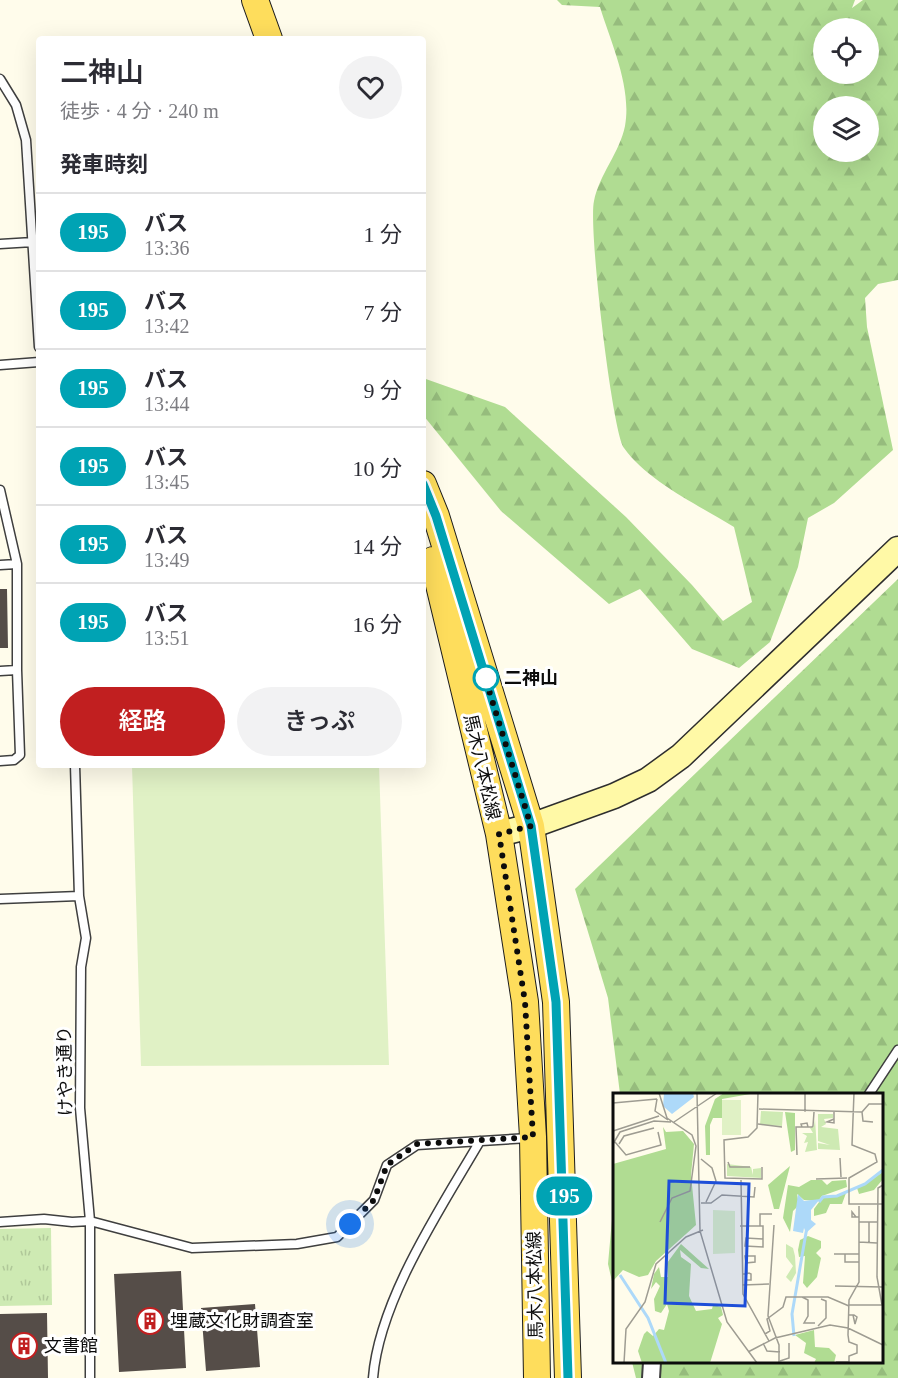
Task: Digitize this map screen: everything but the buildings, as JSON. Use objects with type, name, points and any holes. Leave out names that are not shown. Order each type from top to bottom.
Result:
[{"type":"main road","points":[[255,0],[267,36]]},
{"type":"main road","name":"馬木八本松線","points":[[426,491],[436,516],[531,826],[556,1002],[568,1378]]},
{"type":"main road","name":"馬木八本松線","points":[[426,530],[499,834],[525,1002],[533,1137],[537,1378]]},
{"type":"street","points":[[499,834],[531,826],[648,780],[681,756],[898,549]]},
{"type":"street","points":[[651,1378],[652,1363]]},
{"type":"lane","points":[[0,79],[16,105],[26,140],[36,294]]},
{"type":"lane","points":[[0,244],[33,242]]},
{"type":"lane","points":[[0,365],[36,362]]},
{"type":"lane","points":[[0,490],[17,564],[20,755],[14,760],[0,761]]},
{"type":"lane","points":[[0,565],[17,564]]},
{"type":"lane","points":[[0,671],[17,670]]},
{"type":"lane","name":"けやき通り","points":[[75,768],[79,896],[86,938],[81,967],[80,1108],[90,1221],[90,1378]]},
{"type":"lane","points":[[0,899],[79,896]]},
{"type":"lane","points":[[870,1093],[898,1050]]},
{"type":"lane","points":[[0,1222],[44,1219],[90,1221],[192,1248],[297,1244],[338,1237],[374,1200],[387,1165],[417,1144],[533,1137]]},
{"type":"lane","points":[[373,1378],[375,1357],[393,1301],[431,1225],[480,1141]]},
{"type":"green space","points":[[557,0],[855,0],[852,8],[863,0],[898,0],[898,280],[878,284],[865,298],[867,327],[893,450],[834,503],[808,518],[798,567],[770,642],[739,668],[692,649],[640,589],[609,604],[501,511],[426,419],[426,379],[505,407],[626,517],[692,585],[723,621],[752,602],[734,527],[675,492],[646,471],[624,448],[619,434],[602,328],[593,218],[594,201],[600,182],[625,126],[626,96],[619,65],[600,7],[562,5]]},
{"type":"green space","points":[[898,579],[898,1378],[636,1378],[632,1363],[883,1363],[883,1093],[620,1093],[608,998],[575,889]]},
{"type":"green space","points":[[132,768],[379,768],[389,1065],[141,1066]]},
{"type":"green space","points":[[613,1208],[613,1286],[608,1264]]},
{"type":"green space","points":[[51,1228],[52,1305],[0,1306],[0,1229]]},
{"type":"bus line","name":"195","points":[[426,491],[436,516],[531,826],[556,1002],[568,1294],[568,1378]]},
{"type":"place","name":"二神山","points":[[486,678]]},
{"type":"place","name":"埋蔵文化財調査室","points":[[150,1321]]},
{"type":"place","name":"文書館","points":[[24,1346]]},
{"type":"route","points":[[350,1224],[374,1200],[387,1165],[417,1144],[516,1140],[533,1137],[525,1002],[499,834],[531,826],[483,671],[486,678]]}]
